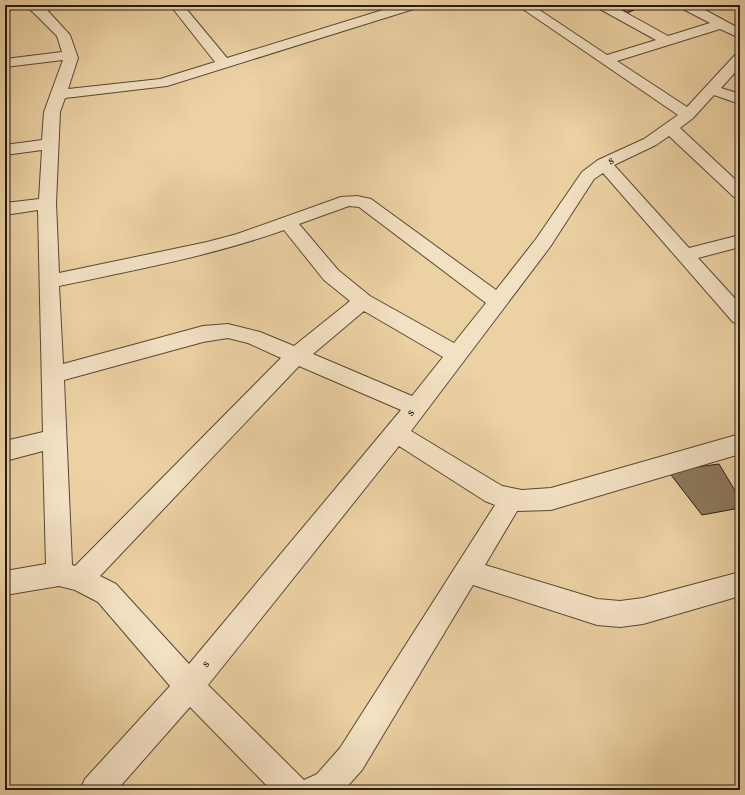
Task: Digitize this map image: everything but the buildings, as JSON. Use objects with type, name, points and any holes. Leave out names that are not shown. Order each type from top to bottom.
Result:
[{"type":"street","points":[[31,5],[60,30],[70,55],[70,61],[52,112],[48,203],[55,439],[69,576]]},
{"type":"street","points":[[176,5],[224,64]]},
{"type":"street","points":[[58,94],[162,83],[412,5]]},
{"type":"street","points":[[523,5],[688,115]]},
{"type":"street","points":[[603,5],[667,41]]},
{"type":"street","points":[[686,5],[740,34]]},
{"type":"street","points":[[606,60],[722,24]]},
{"type":"street","points":[[5,63],[70,55]]},
{"type":"street","name":"s","points":[[96,790],[189,686],[396,433],[543,243],[588,176],[604,164],[650,142],[688,115],[740,58]]},
{"type":"street","points":[[711,89],[740,99]]},
{"type":"street","points":[[670,128],[740,193]]},
{"type":"street","points":[[5,150],[50,144]]},
{"type":"street","points":[[604,164],[740,318]]},
{"type":"street","points":[[50,281],[208,248],[347,201],[357,201],[365,203],[498,302]]},
{"type":"street","points":[[5,209],[48,203]]},
{"type":"street","points":[[287,222],[331,275],[363,301],[457,354]]},
{"type":"street","points":[[685,256],[740,241]]},
{"type":"street","points":[[69,576],[296,356],[363,301]]},
{"type":"street","points":[[53,375],[203,334],[228,331],[253,337],[416,407]]},
{"type":"street","points":[[396,433],[494,494],[511,500],[527,502],[551,498],[740,444]]},
{"type":"street","points":[[5,451],[55,439]]},
{"type":"street","points":[[316,790],[328,785],[351,759],[511,500]]},
{"type":"street","points":[[467,571],[597,612],[620,614],[643,611],[740,584]]},
{"type":"street","points":[[5,583],[22,578],[69,576],[107,593],[189,686],[293,790]]}]
